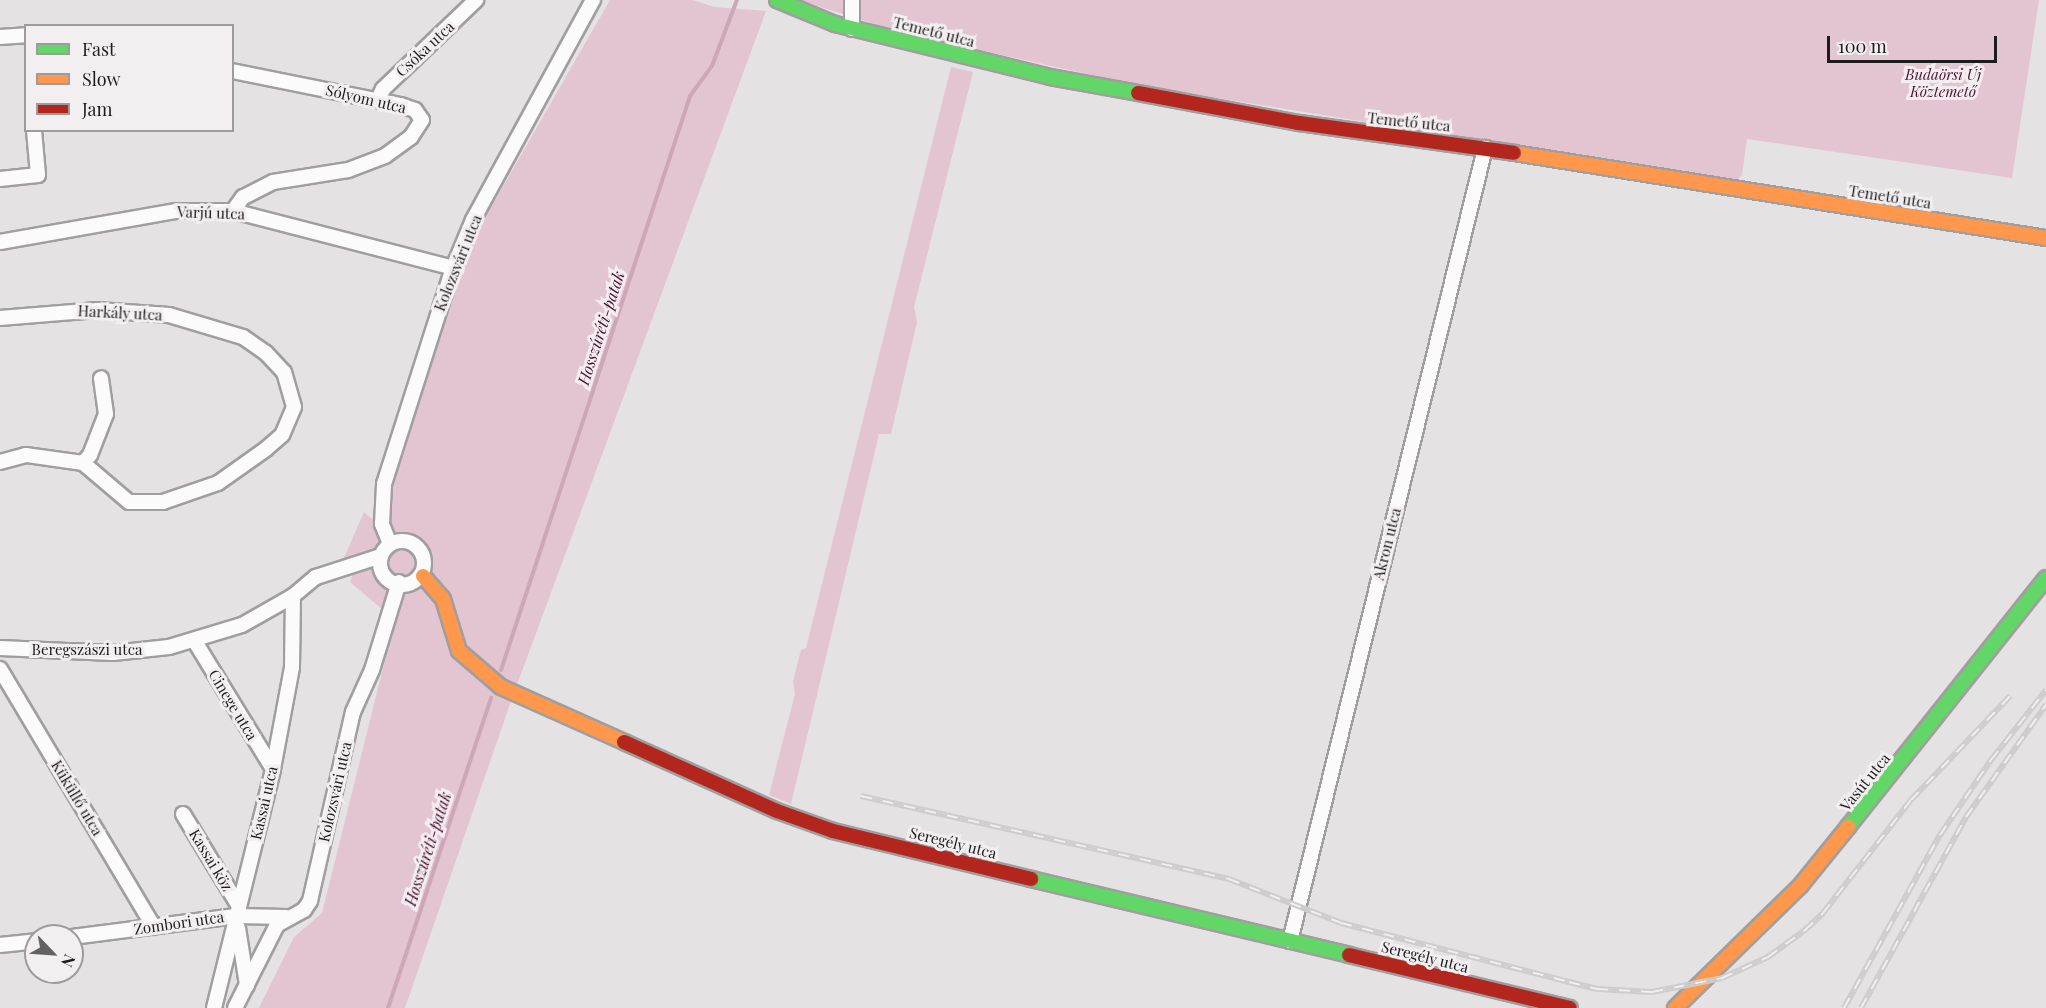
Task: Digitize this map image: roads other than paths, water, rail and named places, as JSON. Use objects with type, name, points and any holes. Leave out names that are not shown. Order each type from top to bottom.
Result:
[{"type":"street","name":"Csóka utca","points":[[378,99],[383,89],[476,0]]},
{"type":"street","name":"Kolozsvári utca","points":[[390,544],[381,524],[384,484],[453,268],[473,220],[593,0]]},
{"type":"street","name":"Temető utca","points":[[777,0],[819,20],[852,29],[1129,92],[1299,123],[1485,148],[2046,238]]},
{"type":"street","points":[[852,0],[852,29]]},
{"type":"street","points":[[0,37],[24,35]]},
{"type":"street","name":"Sólyom utca","points":[[233,211],[243,197],[273,182],[348,170],[385,156],[411,137],[422,120],[415,110],[378,99],[234,71]]},
{"type":"street","points":[[0,179],[38,175],[34,132]]},
{"type":"street","name":"Akron utca","points":[[1290,941],[1485,148]]},
{"type":"street","name":"Varjú utca","points":[[0,242],[176,211],[233,211],[453,268]]},
{"type":"street","name":"Harkály utca","points":[[0,318],[98,310],[169,315],[243,337],[266,353],[284,372],[293,392],[292,420],[266,449],[218,483],[163,502],[129,502],[83,463]]},
{"type":"street","points":[[0,462],[26,455],[83,463],[90,455],[106,414],[101,378]]},
{"type":"street","points":[[336,570],[383,574],[399,582],[410,583],[423,576],[426,562],[418,548],[390,544],[378,557],[383,574]]},
{"type":"street","name":"Beregszászi utca","points":[[0,648],[113,653],[194,640],[242,625],[294,596],[316,578],[378,557]]},
{"type":"street","name":"Seregély utca","points":[[423,576],[443,599],[459,651],[501,687],[777,811],[832,831],[1556,1007],[1570,1008]]},
{"type":"street","name":"Vasút utca","points":[[1675,1008],[1694,992],[1801,885],[2046,578]]},
{"type":"street","name":"Kolozsvári utca","points":[[235,1008],[277,925],[304,910],[310,901],[353,712],[372,670],[399,582]]},
{"type":"street","name":"Kassai utca","points":[[213,1008],[273,769],[292,667],[294,596]]},
{"type":"street","name":"Cinege utca","points":[[194,640],[273,769]]},
{"type":"street","name":"Küküllő utca","points":[[0,669],[154,927]]},
{"type":"street","name":"Kassai köz","points":[[183,814],[238,911]]},
{"type":"street","points":[[238,911],[248,985]]},
{"type":"street","name":"Zombori utca","points":[[84,936],[154,927],[238,911],[286,918]]},
{"type":"street","points":[[0,945],[24,942]]},
{"type":"street","name":"Vasút utca","points":[[1681,1008],[1694,992]]},
{"type":"waterway","name":"Hosszúréti-patak","points":[[501,670],[690,96],[712,66],[737,0]]},
{"type":"waterway","name":"Hosszúréti-patak","points":[[388,1008],[491,698]]},
{"type":"railway","points":[[1844,1008],[1940,835],[1991,760],[2046,690]]},
{"type":"railway","points":[[861,796],[1229,879],[1341,923],[1597,989],[1652,992],[1722,978],[1768,957],[1805,930],[1823,913],[1911,800],[2010,696]]},
{"type":"railway","points":[[1861,1008],[1966,817],[2046,705]]},
{"type":"park label","name":"Budaörsi Új Köztemető","points":[[1943,82]]}]
